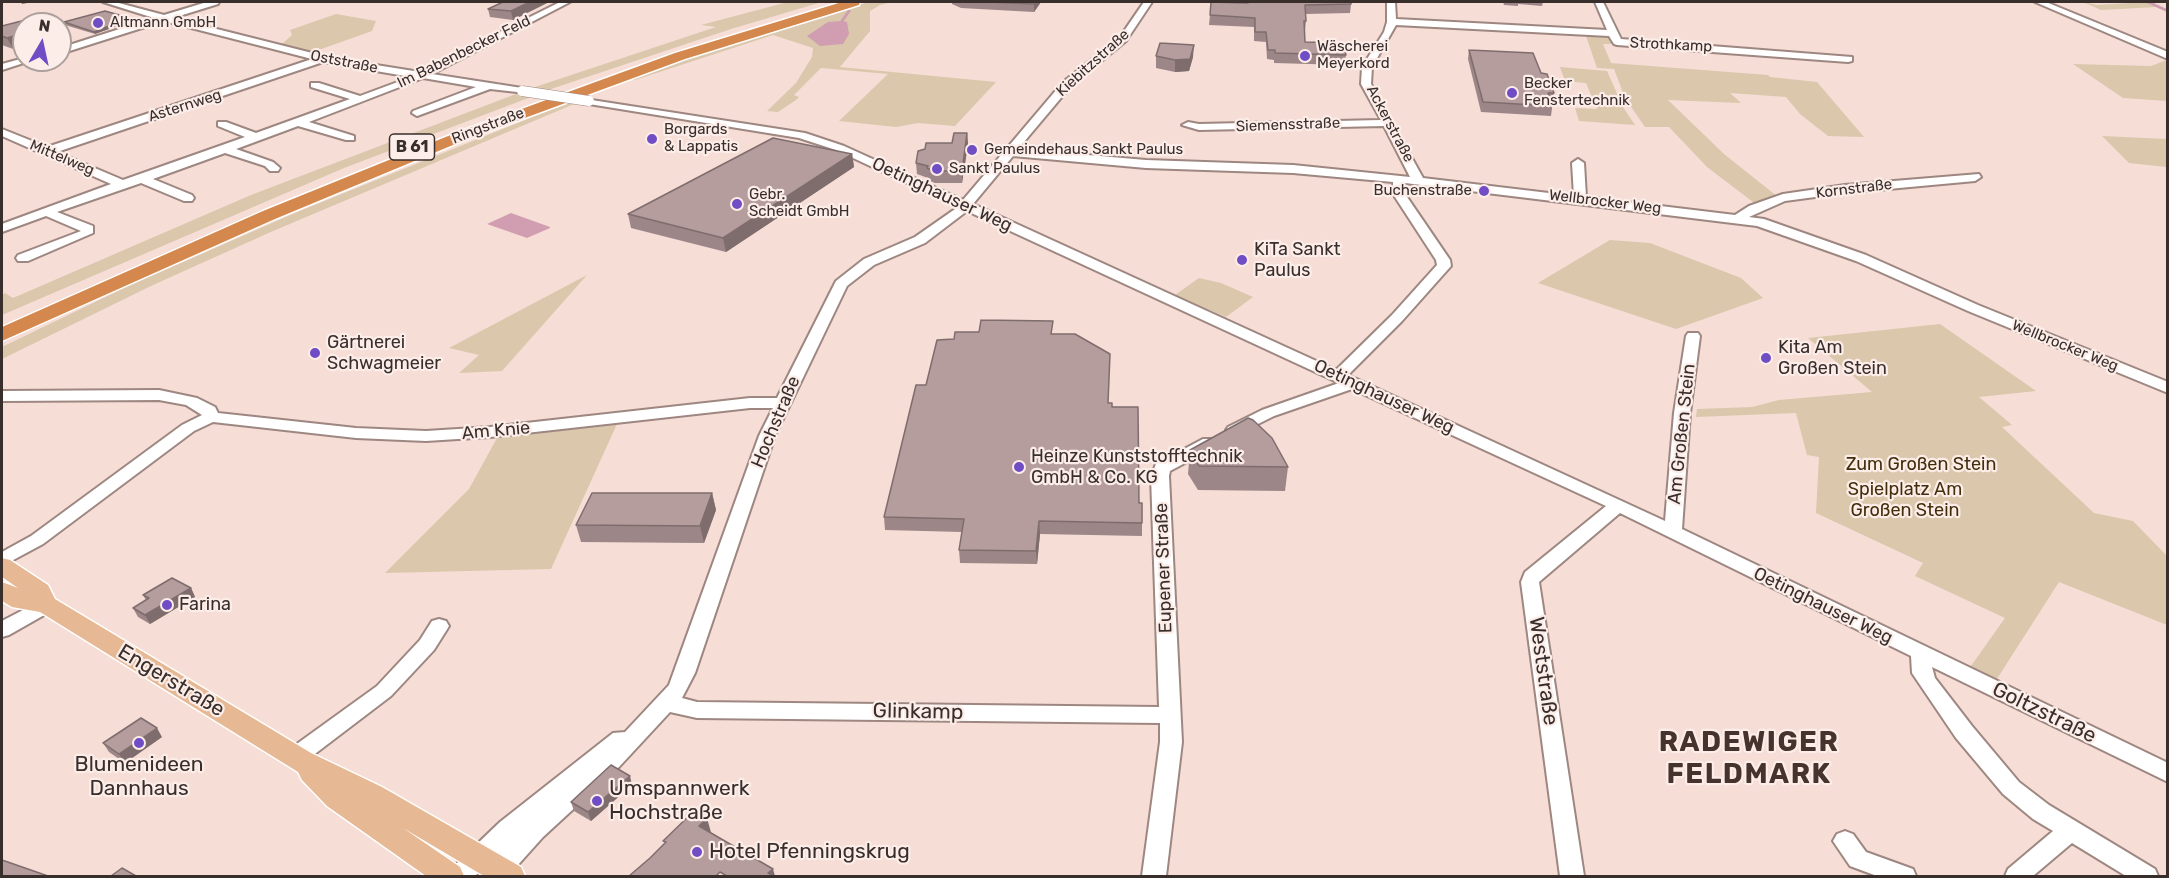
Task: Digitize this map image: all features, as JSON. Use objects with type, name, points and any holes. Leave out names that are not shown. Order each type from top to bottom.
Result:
[{"type":"highway","name":"Ringstraße","points":[[2,323],[268,206],[468,125],[656,57],[834,2]]},
{"type":"highway","name":"Ringstraße","points":[[2,335],[269,215],[459,137],[640,69],[854,2]]},
{"type":"main road","name":"Engerstraße","points":[[2,566],[39,591],[46,605]]},
{"type":"main road","name":"Engerstraße","points":[[2,590],[21,601],[46,605],[298,759],[372,795],[488,871]]},
{"type":"main road","name":"Engerstraße","points":[[298,759],[337,798],[449,876]]},
{"type":"street","name":"Oststraße","points":[[107,2],[164,19],[322,58],[522,90]]},
{"type":"street","points":[[72,47],[215,2]]},
{"type":"street","name":"Im Babenbecker Feld","points":[[2,228],[257,138],[422,75],[566,2]]},
{"type":"street","name":"Kiebitzstraße","points":[[966,206],[1067,84],[1123,39],[1148,2]]},
{"type":"street","name":"Ackerstraße","points":[[1391,2],[1392,22],[1389,32],[1365,75],[1366,84],[1416,172],[1417,181]]},
{"type":"street","points":[[1599,2],[1612,33]]},
{"type":"street","points":[[2039,2],[2168,56]]},
{"type":"street","name":"Strothkamp","points":[[1392,22],[1612,33],[1616,41],[1620,42],[1848,59]]},
{"type":"street","name":"Asternweg","points":[[47,151],[322,58]]},
{"type":"street","points":[[315,85],[360,99]]},
{"type":"street","name":"Oststraße","points":[[417,112],[489,86]]},
{"type":"street","name":"Oetinghauser Weg","points":[[522,90],[801,135],[840,148],[1618,506],[1921,654]]},
{"type":"street","points":[[298,122],[350,138]]},
{"type":"street","name":"Siemensstraße","points":[[1188,125],[1199,127],[1388,123]]},
{"type":"street","points":[[222,124],[257,138]]},
{"type":"street","name":"Mittelweg","points":[[2,132],[122,184]]},
{"type":"street","points":[[226,149],[269,164],[274,168]]},
{"type":"street","name":"Wellbrocker Weg","points":[[1011,152],[1146,164],[1293,169],[1739,218],[1773,226],[1862,258],[1973,308],[2168,388]]},
{"type":"street","points":[[1578,163],[1580,199]]},
{"type":"street","name":"Kornstraße","points":[[1739,218],[1753,209],[1783,198],[1855,188],[1975,177]]},
{"type":"street","points":[[142,179],[188,198]]},
{"type":"street","points":[[1345,379],[1444,266],[1443,260],[1400,194],[1399,179]]},
{"type":"street","name":"Hochstraße","points":[[488,871],[593,760],[667,703],[678,689],[767,436],[841,284],[869,262],[920,240],[942,227],[966,206]]},
{"type":"street","points":[[23,258],[87,233],[88,229],[46,212]]},
{"type":"street","name":"Am Großen Stein","points":[[1673,532],[1682,413],[1694,336]]},
{"type":"street","name":"Eupener Straße","points":[[1154,876],[1168,764],[1170,715],[1160,476],[1162,468],[1268,413],[1345,379]]},
{"type":"street","points":[[2,396],[159,395],[191,401],[209,410],[211,417],[188,428],[37,540],[2,560]]},
{"type":"street","name":"Am Knie","points":[[211,417],[255,420],[356,434],[426,436],[499,431],[750,403],[782,403]]},
{"type":"street","name":"Weststraße","points":[[1572,876],[1530,582],[1532,576],[1618,506]]},
{"type":"street","points":[[2,630],[46,605]]},
{"type":"street","points":[[298,759],[384,691],[427,645],[439,626]]},
{"type":"street","points":[[1921,654],[1922,673],[1928,683],[1994,770],[2023,799],[2070,831],[2146,876]]},
{"type":"street","name":"Goltzstraße","points":[[1921,654],[2168,773]]},
{"type":"street","name":"Glinkamp","points":[[667,703],[697,710],[1170,715]]},
{"type":"street","points":[[2017,876],[2070,831]]},
{"type":"street","points":[[1845,841],[1858,859],[1904,876]]},
{"type":"green space","points":[[788,2],[822,2],[731,29],[545,91],[532,88],[716,27],[701,25]]},
{"type":"green space","points":[[869,2],[892,2],[870,11],[870,31],[840,67],[996,82],[955,126],[918,123],[896,127],[839,121],[888,74],[821,68],[794,95],[799,97],[796,100],[778,112],[767,111],[796,83],[812,57],[813,48],[773,35],[635,80],[630,79],[762,33]]},
{"type":"green space","points":[[2083,2],[2097,5],[2147,2],[2157,7],[2101,10]]},
{"type":"green space","points":[[336,14],[376,21],[372,31],[313,52],[282,44],[292,35],[290,30]]},
{"type":"green space","points":[[1585,33],[1609,36],[1612,44],[1603,44],[1611,63],[1768,75],[1817,82],[1864,137],[1828,136],[1800,114],[1786,97],[1730,93],[1741,103],[1668,100],[1724,154],[1778,197],[1757,205],[1707,167],[1669,127],[1645,127],[1625,98],[1614,69],[1597,68]]},
{"type":"green space","points":[[2167,60],[2167,101],[2123,98],[2073,64],[2151,66]]},
{"type":"green space","points":[[1560,67],[1607,71],[1623,107],[1635,125],[1579,121],[1575,108],[1597,109],[1586,83],[1565,81]]},
{"type":"green space","points":[[516,94],[531,97],[344,168],[2,315],[2,295],[5,293],[13,298],[251,195]]},
{"type":"green space","points":[[567,103],[574,104],[273,231],[153,285],[2,359],[2,347],[124,288],[297,212]]},
{"type":"green space","points":[[2102,136],[2167,139],[2167,167],[2129,163]]},
{"type":"green space","points":[[1610,240],[1650,243],[1741,278],[1763,298],[1676,329],[1538,283]]},
{"type":"green space","points":[[587,275],[502,371],[459,373],[479,355],[449,348]]},
{"type":"green space","points":[[1199,278],[1221,283],[1253,297],[1226,317],[1175,295]]},
{"type":"green space","name":"Zum Großen Stein","points":[[1940,324],[2036,391],[1979,397],[2012,425],[2002,427],[2094,513],[2133,521],[2167,556],[2167,625],[2059,582],[1993,685],[1966,673],[2005,618],[1915,576],[1923,563],[1816,513],[1819,457],[1807,455],[1796,413],[1696,417],[1697,409],[1752,407],[1779,400],[1872,392],[1808,338]]},
{"type":"green space","points":[[617,424],[551,569],[385,573],[469,489],[497,438]]},
{"type":"shaded area","points":[[828,22],[847,22],[849,34],[843,44],[820,46],[807,36]]},
{"type":"shaded area","points":[[511,213],[550,228],[527,238],[487,224]]},
{"type":"building","points":[[503,2],[530,2],[511,11],[488,9]]},
{"type":"building","points":[[987,2],[1036,2],[1034,4]]},
{"type":"building","points":[[1211,2],[1351,2],[1351,4],[1305,5],[1305,42],[1343,43],[1346,55],[1275,53],[1275,50],[1268,50],[1266,32],[1255,32],[1255,18],[1210,15]]},
{"type":"building","name":"Altmann GmbH","points":[[105,11],[130,18],[94,32],[72,25],[72,20]]},
{"type":"building","points":[[12,23],[12,37],[2,36],[2,26]]},
{"type":"building","points":[[1160,43],[1194,45],[1190,59],[1175,60],[1156,56]]},
{"type":"building","name":"Becker Fenstertechnik","points":[[1469,50],[1533,53],[1541,73],[1547,74],[1554,93],[1548,93],[1553,106],[1483,102]]},
{"type":"building","points":[[954,133],[967,133],[962,171],[934,171],[927,168],[928,166],[916,163],[918,151],[925,149],[926,143],[952,143]]},
{"type":"building","name":"Gebr. Scheidt GmbH","points":[[773,138],[852,154],[723,238],[628,214]]},
{"type":"building","name":"Heinze Kunststofftechnik GmbH & Co. KG","points":[[981,320],[1053,321],[1051,334],[1075,334],[1110,354],[1108,403],[1112,403],[1112,407],[1138,407],[1139,503],[1142,503],[1142,523],[1039,521],[1036,551],[959,550],[964,519],[884,517],[916,385],[926,385],[937,340],[954,339],[955,332],[979,332]]},
{"type":"building","points":[[1248,418],[1272,438],[1288,467],[1199,466],[1190,450]]},
{"type":"building","points":[[592,493],[712,493],[700,526],[576,525]]},
{"type":"building","points":[[172,578],[191,588],[145,615],[133,608],[149,598],[143,595]]},
{"type":"building","points":[[141,718],[157,728],[119,754],[103,743]]},
{"type":"building","points":[[611,765],[630,776],[588,812],[571,802]]},
{"type":"building","points":[[694,811],[707,818],[699,826],[773,869],[768,873],[774,876],[727,876],[720,872],[716,876],[629,876],[666,842],[663,841]]},
{"type":"building","points":[[2,860],[48,876],[2,876]]},
{"type":"building","points":[[122,868],[136,876],[111,876]]},
{"type":"waterway","points":[[2148,2],[2168,11]]},
{"type":"waterway","points":[[842,21],[849,11]]},
{"type":"place","name":"Altmann GmbH","points":[[98,23]]},
{"type":"place","name":"Wäscherei Meyerkord","points":[[1305,56]]},
{"type":"place","name":"Becker Fenstertechnik","points":[[1512,93]]},
{"type":"place","name":"Borgards & Lappatis","points":[[652,139]]},
{"type":"place","name":"Gemeindehaus Sankt Paulus","points":[[972,150]]},
{"type":"place","name":"Sankt Paulus","points":[[937,169]]},
{"type":"place","name":"Buchenstraße","points":[[1484,191]]},
{"type":"place","name":"Gebr. Scheidt GmbH","points":[[737,204]]},
{"type":"place","name":"KiTa Sankt Paulus","points":[[1242,260]]},
{"type":"place","name":"Gärtnerei Schwagmeier","points":[[315,353]]},
{"type":"place","name":"Kita Am Großen Stein","points":[[1766,358]]},
{"type":"place","name":"Heinze Kunststofftechnik GmbH & Co. KG","points":[[1019,467]]},
{"type":"place","name":"Farina","points":[[167,605]]},
{"type":"place","name":"Blumenideen Dannhaus","points":[[139,743]]},
{"type":"place","name":"Umspannwerk Hochstraße","points":[[597,801]]},
{"type":"place","name":"Hotel Pfenningskrug","points":[[697,852]]},
{"type":"district","name":"RADEWIGER FELDMARK","points":[[1749,759]]},
{"type":"park label","name":"Spielplatz Am Großen Stein","points":[[1905,500]]}]
